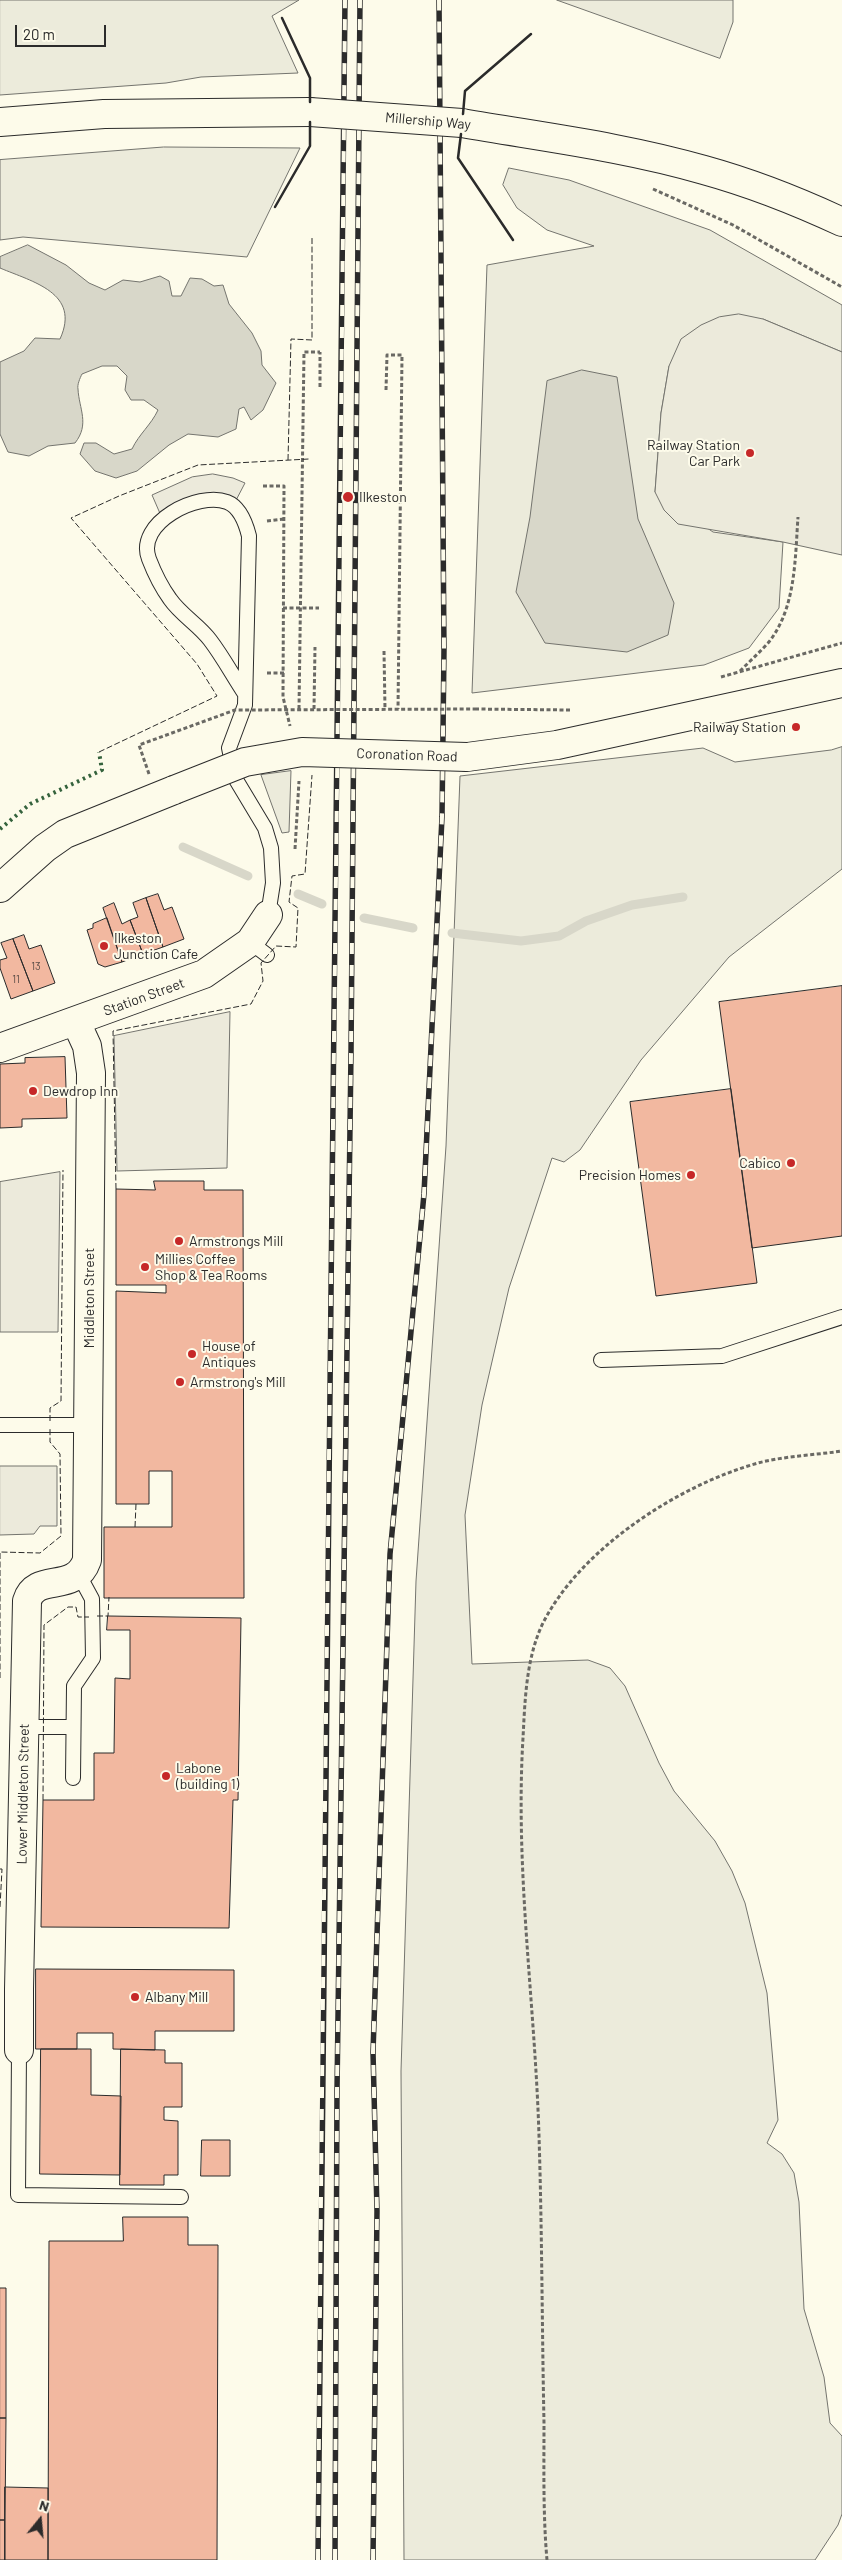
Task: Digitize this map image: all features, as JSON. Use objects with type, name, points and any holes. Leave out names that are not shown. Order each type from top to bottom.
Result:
[{"type":"street","name":"Millership Way","points":[[0,122],[104,114],[310,112],[462,123],[610,148],[703,169],[770,191],[842,222]]},
{"type":"street","name":"Coronation Road","points":[[0,888],[38,853],[65,834],[162,785],[245,762],[302,752],[467,756],[557,745],[842,683]]},
{"type":"street","name":"Station Street","points":[[0,1048],[204,974],[259,948],[268,915]]},
{"type":"street","name":"Middleton Street","points":[[76,1022],[87,1046],[90,1073],[86,1560],[79,1575]]},
{"type":"street","name":"Lower Middleton Street","points":[[20,2050],[9,1989],[24,1727],[27,1606],[30,1592],[35,1587],[70,1580],[79,1575]]},
{"type":"lane","points":[[245,694],[209,639],[170,600],[148,558],[146,543],[162,518],[186,506],[208,500],[226,502],[232,506],[246,522],[249,536],[245,705],[229,748],[235,778],[264,828],[271,848],[274,883],[268,915]]},
{"type":"lane","points":[[601,1360],[722,1356],[842,1317]]},
{"type":"lane","points":[[0,1425],[88,1425]]},
{"type":"lane","points":[[73,1778],[74,1686],[93,1658],[92,1599],[79,1575]]},
{"type":"lane","points":[[24,1727],[73,1727]]},
{"type":"lane","points":[[20,2050],[18,2195],[181,2197]]},
{"type":"path","points":[[644,186],[733,226],[842,287]]},
{"type":"path","points":[[299,709],[304,352],[320,352],[320,387]]},
{"type":"path","points":[[386,390],[387,355],[402,355],[398,709]]},
{"type":"path","points":[[263,486],[284,486],[284,673]]},
{"type":"path","points":[[740,672],[768,642],[783,615],[793,580],[798,517]]},
{"type":"path","points":[[283,608],[319,608]]},
{"type":"path","points":[[715,678],[842,643]]},
{"type":"path","points":[[314,709],[315,646]]},
{"type":"path","points":[[384,651],[385,709]]},
{"type":"path","points":[[162,785],[139,745],[235,710],[576,710]]},
{"type":"path","points":[[547,2560],[539,2133],[525,1928],[521,1808],[526,1691],[537,1636],[554,1604],[594,1556],[631,1526],[670,1500],[759,1463],[842,1451]]},
{"type":"shaded area","points":[[0,0],[299,0],[272,16],[298,73],[201,77],[166,83],[0,95]]},
{"type":"shaded area","points":[[557,0],[733,0],[733,22],[720,58]]},
{"type":"shaded area","points":[[164,147],[300,148],[247,257],[23,237],[0,240],[0,160]]},
{"type":"shaded area","points":[[509,168],[569,180],[710,230],[842,305],[842,352],[763,319],[669,366],[661,413],[655,492],[713,532],[783,542],[779,608],[749,648],[704,665],[472,693],[487,265],[594,246],[547,230],[517,208],[503,185]]},
{"type":"shaded area","points":[[28,245],[66,265],[89,283],[105,290],[123,280],[140,282],[160,276],[169,281],[172,296],[181,296],[190,278],[202,279],[214,286],[223,285],[229,304],[252,333],[261,351],[262,365],[276,383],[263,410],[251,420],[244,407],[239,409],[236,429],[218,437],[188,434],[169,445],[137,471],[116,478],[95,471],[80,454],[84,443],[96,443],[114,454],[132,449],[158,410],[144,400],[131,400],[125,390],[127,376],[117,366],[102,366],[82,374],[80,379],[78,387],[83,423],[75,443],[48,446],[29,456],[8,452],[0,434],[0,362],[24,351],[35,338],[60,339],[65,323],[64,310],[59,300],[50,292],[39,284],[0,268],[0,257]]},
{"type":"shaded area","name":"Railway Station Car Park","points":[[739,314],[763,319],[842,352],[842,555],[783,542],[678,524],[664,510],[655,492],[661,413],[669,366],[681,339],[701,325],[719,317]]},
{"type":"shaded area","points":[[582,370],[617,377],[638,519],[674,603],[668,635],[627,652],[545,643],[516,592],[530,517],[547,381]]},
{"type":"shaded area","points":[[213,474],[233,478],[245,483],[233,506],[208,500],[162,518],[152,495],[192,477]]},
{"type":"shaded area","points":[[842,747],[842,869],[729,957],[641,1060],[580,1150],[564,1162],[552,1158],[509,1288],[482,1405],[465,1515],[472,1664],[588,1660],[610,1668],[625,1686],[659,1763],[674,1791],[715,1841],[732,1871],[745,1903],[767,1993],[778,2120],[767,2143],[782,2154],[794,2173],[799,2202],[804,2309],[824,2377],[830,2423],[842,2436],[842,2514],[838,2525],[815,2560],[404,2560],[401,2071],[416,1581],[446,1146],[460,776],[703,748],[735,762]]},
{"type":"shaded area","points":[[291,771],[289,832],[282,833],[261,775]]},
{"type":"shaded area","points":[[230,1012],[227,1168],[117,1171],[114,1036]]},
{"type":"shaded area","points":[[60,1172],[58,1332],[0,1332],[0,1182]]},
{"type":"shaded area","points":[[0,1466],[57,1466],[57,1526],[40,1526],[34,1534],[0,1535]]},
{"type":"building","points":[[158,894],[164,910],[172,907],[184,939],[163,947],[146,898]]},
{"type":"building","points":[[146,898],[163,947],[143,954],[130,920],[138,917],[133,903]]},
{"type":"building","points":[[114,903],[122,924],[130,920],[143,954],[122,962],[103,908]]},
{"type":"building","name":"Ilkeston Junction Cafe","points":[[107,918],[122,962],[105,967],[98,964],[87,930],[93,928],[93,924]]},
{"type":"building","points":[[24,935],[29,949],[41,945],[55,983],[33,991],[13,939]]},
{"type":"building","points":[[13,939],[33,991],[11,999],[0,968],[0,960],[7,958],[1,943]]},
{"type":"building","name":"Cabico","points":[[842,986],[842,1236],[752,1248],[719,1002]]},
{"type":"building","name":"Dewdrop Inn","points":[[65,1057],[67,1118],[22,1119],[22,1127],[0,1128],[0,1064],[25,1063],[25,1058]]},
{"type":"building","name":"Precision Homes","points":[[731,1089],[757,1283],[656,1296],[630,1102]]},
{"type":"building","name":"Armstrong's Mill","points":[[154,1181],[204,1181],[204,1190],[243,1190],[244,1598],[104,1598],[104,1527],[172,1527],[172,1471],[149,1471],[149,1504],[116,1504],[116,1291],[166,1293],[166,1285],[116,1285],[116,1189],[155,1190]]},
{"type":"building","name":"Labone (building 1)","points":[[108,1616],[241,1618],[238,1800],[233,1800],[229,1928],[41,1927],[43,1800],[94,1800],[94,1753],[114,1753],[115,1678],[130,1679],[130,1630],[107,1630]]},
{"type":"building","name":"Albany Mill","points":[[36,1969],[234,1970],[234,2031],[155,2031],[155,2050],[113,2049],[113,2033],[77,2033],[77,2049],[36,2049]]},
{"type":"building","points":[[41,2049],[91,2049],[91,2095],[121,2096],[120,2175],[40,2174]]},
{"type":"building","points":[[121,2049],[165,2050],[165,2063],[182,2063],[182,2107],[164,2107],[164,2120],[178,2121],[178,2175],[164,2175],[164,2185],[120,2185]]},
{"type":"building","points":[[202,2140],[230,2140],[230,2176],[201,2176]]},
{"type":"building","points":[[123,2217],[188,2217],[188,2245],[218,2245],[217,2560],[48,2560],[49,2241],[123,2241]]},
{"type":"building","points":[[0,2288],[6,2288],[6,2418],[0,2418]]},
{"type":"building","points":[[0,2418],[6,2418],[5,2520],[0,2520]]},
{"type":"building","points":[[5,2487],[48,2488],[48,2560],[5,2560]]},
{"type":"building","points":[[0,2520],[5,2520],[5,2560],[0,2560]]},
{"type":"waterway","points":[[183,847],[248,876]]},
{"type":"waterway","points":[[298,894],[322,904]]},
{"type":"waterway","points":[[452,933],[521,941],[559,936],[586,921],[632,905],[683,897]]},
{"type":"waterway","points":[[364,918],[413,928]]},
{"type":"railway","points":[[318,2560],[345,0]]},
{"type":"railway","points":[[335,2560],[337,2090],[351,1053],[360,0]]},
{"type":"railway","points":[[373,2560],[377,2211],[373,2052],[390,1554],[424,1194],[442,817],[444,649],[439,0]]},
{"type":"hedge","points":[[0,829],[30,804],[102,770],[99,752]]},
{"type":"fence","points":[[288,460],[291,339],[312,340],[312,236]]},
{"type":"fence","points":[[99,752],[217,696],[197,664],[71,518],[119,496],[198,465],[309,459]]},
{"type":"fence","points":[[116,1189],[113,1031],[251,1004],[263,981],[261,963],[276,946],[296,947],[298,908],[289,902],[292,876],[305,874],[312,775]]},
{"type":"fence","points":[[50,1421],[50,1408],[61,1401],[63,1170]]},
{"type":"fence","points":[[0,1678],[0,1552],[40,1553],[61,1536],[60,1454],[50,1442],[50,1428]]},
{"type":"fence","points":[[135,1527],[136,1504]]},
{"type":"fence","points":[[97,1616],[108,1616],[109,1597]]},
{"type":"fence","points":[[43,1800],[44,1625],[68,1607],[76,1607],[78,1617],[89,1617]]},
{"type":"fence","points":[[0,1869],[2,1869],[0,1907]]},
{"type":"wall","points":[[282,18],[310,78],[310,102]]},
{"type":"wall","points":[[463,114],[465,91],[531,34]]},
{"type":"wall","points":[[275,207],[310,146],[310,122]]},
{"type":"wall","points":[[461,134],[458,158],[513,240]]},
{"type":"place","name":"Railway Station Car Park","points":[[750,453]]},
{"type":"place","name":"Ilkeston","points":[[348,497]]},
{"type":"place","name":"Railway Station","points":[[796,727]]},
{"type":"place","name":"Ilkeston Junction Cafe","points":[[104,946]]},
{"type":"place","name":"Dewdrop Inn","points":[[33,1091]]},
{"type":"place","name":"Cabico","points":[[791,1163]]},
{"type":"place","name":"Precision Homes","points":[[691,1175]]},
{"type":"place","name":"Armstrongs Mill","points":[[179,1241]]},
{"type":"place","name":"Millies Coffee Shop & Tea Rooms","points":[[145,1267]]},
{"type":"place","name":"House of Antiques","points":[[192,1354]]},
{"type":"place","name":"Armstrong's Mill","points":[[180,1382]]},
{"type":"place","name":"Labone (building 1)","points":[[166,1776]]},
{"type":"place","name":"Albany Mill","points":[[135,1997]]}]
